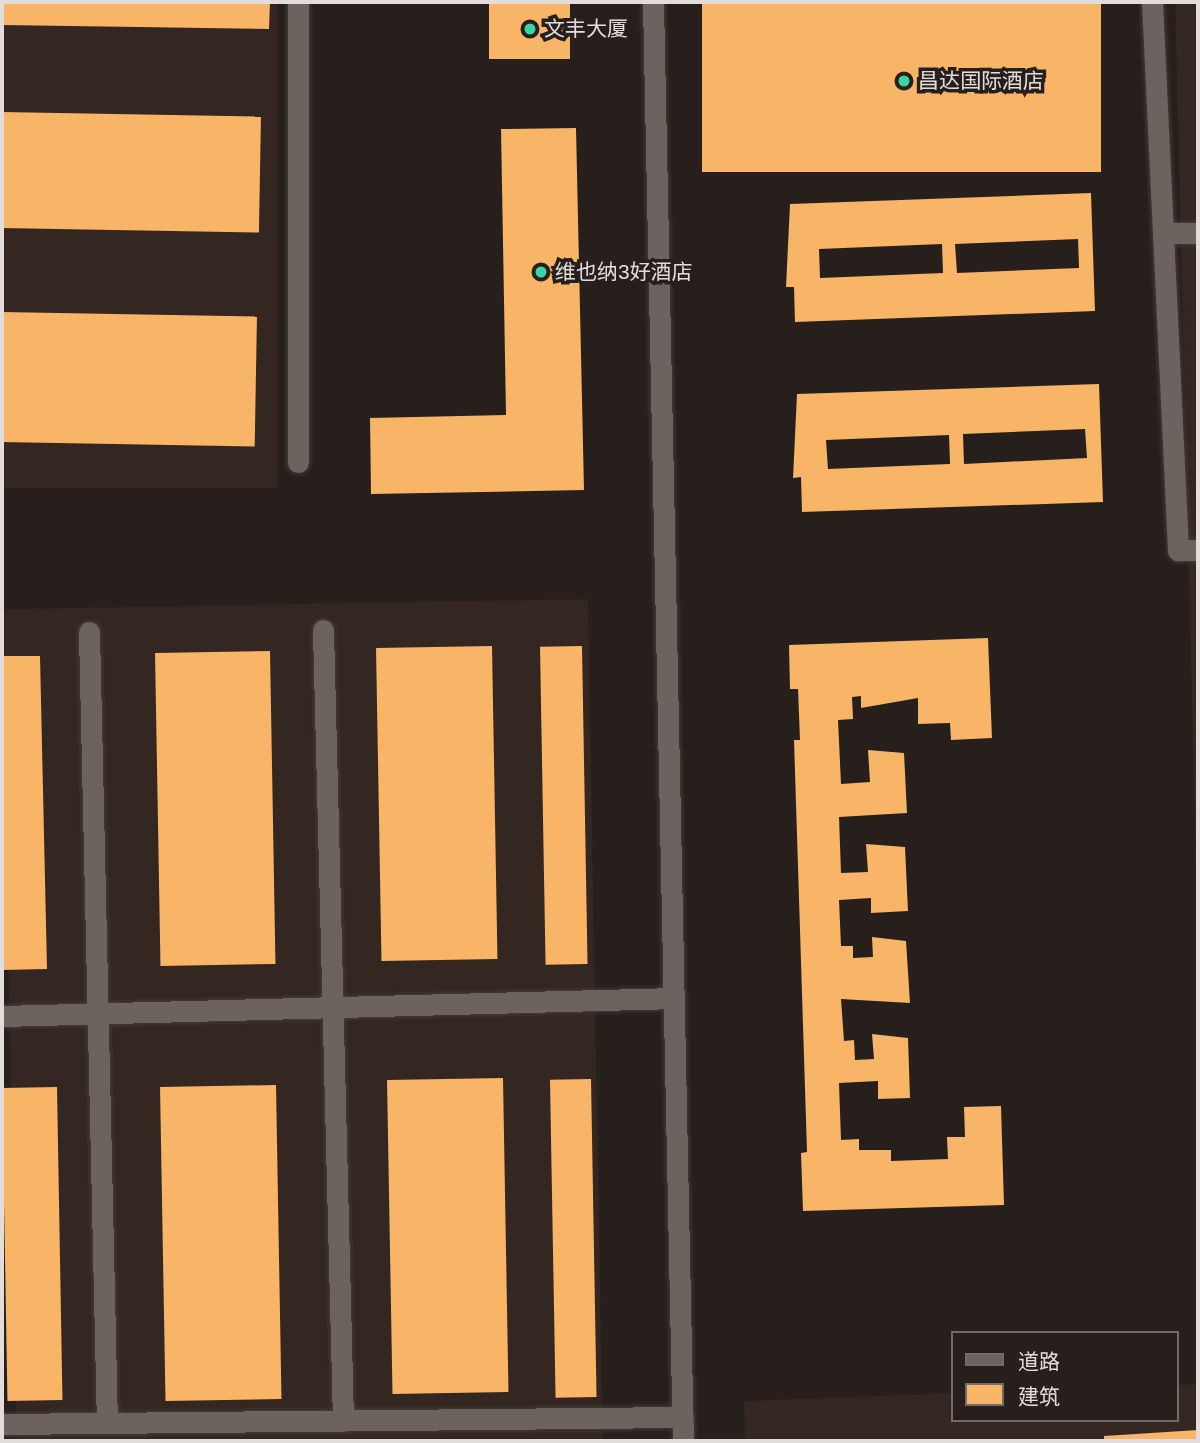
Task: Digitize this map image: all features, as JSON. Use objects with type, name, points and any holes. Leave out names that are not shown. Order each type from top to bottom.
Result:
[{"type":"street","points":[[298,2],[298,462]]},
{"type":"street","points":[[653,2],[683,1441]]},
{"type":"street","points":[[1152,2],[1178,550],[1198,550]]},
{"type":"street","points":[[1164,233],[1198,233]]},
{"type":"street","points":[[323,630],[343,1420]]},
{"type":"street","points":[[89,632],[100,1013],[107,1423]]},
{"type":"street","points":[[2,1016],[674,998]]},
{"type":"street","points":[[2,1424],[107,1423],[184,1432],[343,1420],[682,1418]]},
{"type":"shaded area","points":[[2,2],[278,2],[278,488],[2,488]]},
{"type":"shaded area","points":[[1175,2],[1198,2],[1198,955]]},
{"type":"shaded area","points":[[588,599],[603,1441],[17,1441],[2,609]]},
{"type":"shaded area","points":[[1198,1384],[1198,1441],[745,1441],[744,1401],[951,1393],[951,1422],[1179,1422],[1179,1385]]},
{"type":"building","points":[[2,2],[270,2],[269,29],[2,25]]},
{"type":"building","name":"文丰大厦","points":[[489,2],[570,2],[570,59],[489,59]]},
{"type":"building","name":"昌达国际酒店","points":[[702,2],[1101,2],[1101,172],[702,172]]},
{"type":"building","points":[[2,112],[261,117],[259,233],[2,228]]},
{"type":"building","name":"维也纳3好酒店","points":[[576,128],[584,490],[371,494],[370,418],[506,415],[501,129]]},
{"type":"building","points":[[1091,193],[1095,311],[795,322],[794,287],[786,287],[790,204]],"holes":[[[1078,239],[1079,268],[957,273],[955,244]],[[942,244],[943,273],[820,278],[819,249]]]},
{"type":"building","points":[[2,312],[257,316],[255,446],[2,442]]},
{"type":"building","points":[[1099,384],[1103,502],[802,512],[801,477],[793,478],[797,394]],"holes":[[[1085,429],[1087,458],[964,464],[963,434]],[[949,435],[950,464],[828,469],[826,440]]]},
{"type":"building","points":[[988,638],[992,738],[951,740],[950,723],[918,724],[918,698],[861,708],[861,696],[852,697],[853,719],[838,720],[841,784],[870,782],[868,750],[904,753],[907,813],[839,817],[841,873],[868,872],[866,844],[905,847],[908,911],[871,913],[871,898],[839,900],[841,946],[853,946],[853,958],[873,957],[872,937],[906,941],[910,1003],[841,999],[844,1041],[854,1040],[855,1060],[874,1059],[872,1034],[908,1038],[910,1098],[878,1099],[878,1081],[839,1083],[841,1140],[859,1139],[859,1150],[891,1150],[891,1161],[948,1159],[947,1137],[965,1137],[964,1107],[1001,1106],[1004,1205],[803,1211],[801,1153],[807,1152],[794,740],[800,740],[798,689],[790,689],[789,645]]},
{"type":"building","points":[[492,646],[497,959],[381,961],[376,648]]},
{"type":"building","points":[[582,646],[588,964],[546,965],[540,647]]},
{"type":"building","points":[[270,651],[275,964],[160,966],[155,653]]},
{"type":"building","points":[[2,656],[40,656],[47,969],[2,970]]},
{"type":"building","points":[[503,1078],[508,1392],[392,1394],[387,1080]]},
{"type":"building","points":[[591,1079],[597,1397],[556,1398],[550,1080]]},
{"type":"building","points":[[276,1085],[281,1399],[165,1401],[160,1087]]},
{"type":"building","points":[[57,1087],[62,1400],[7,1401],[2,1088]]},
{"type":"building","points":[[1198,1430],[1198,1441],[1104,1441],[1104,1436]]},
{"type":"place","name":"文丰大厦","points":[[530,29]]},
{"type":"place","name":"昌达国际酒店","points":[[904,81]]},
{"type":"place","name":"维也纳3好酒店","points":[[541,272]]}]
